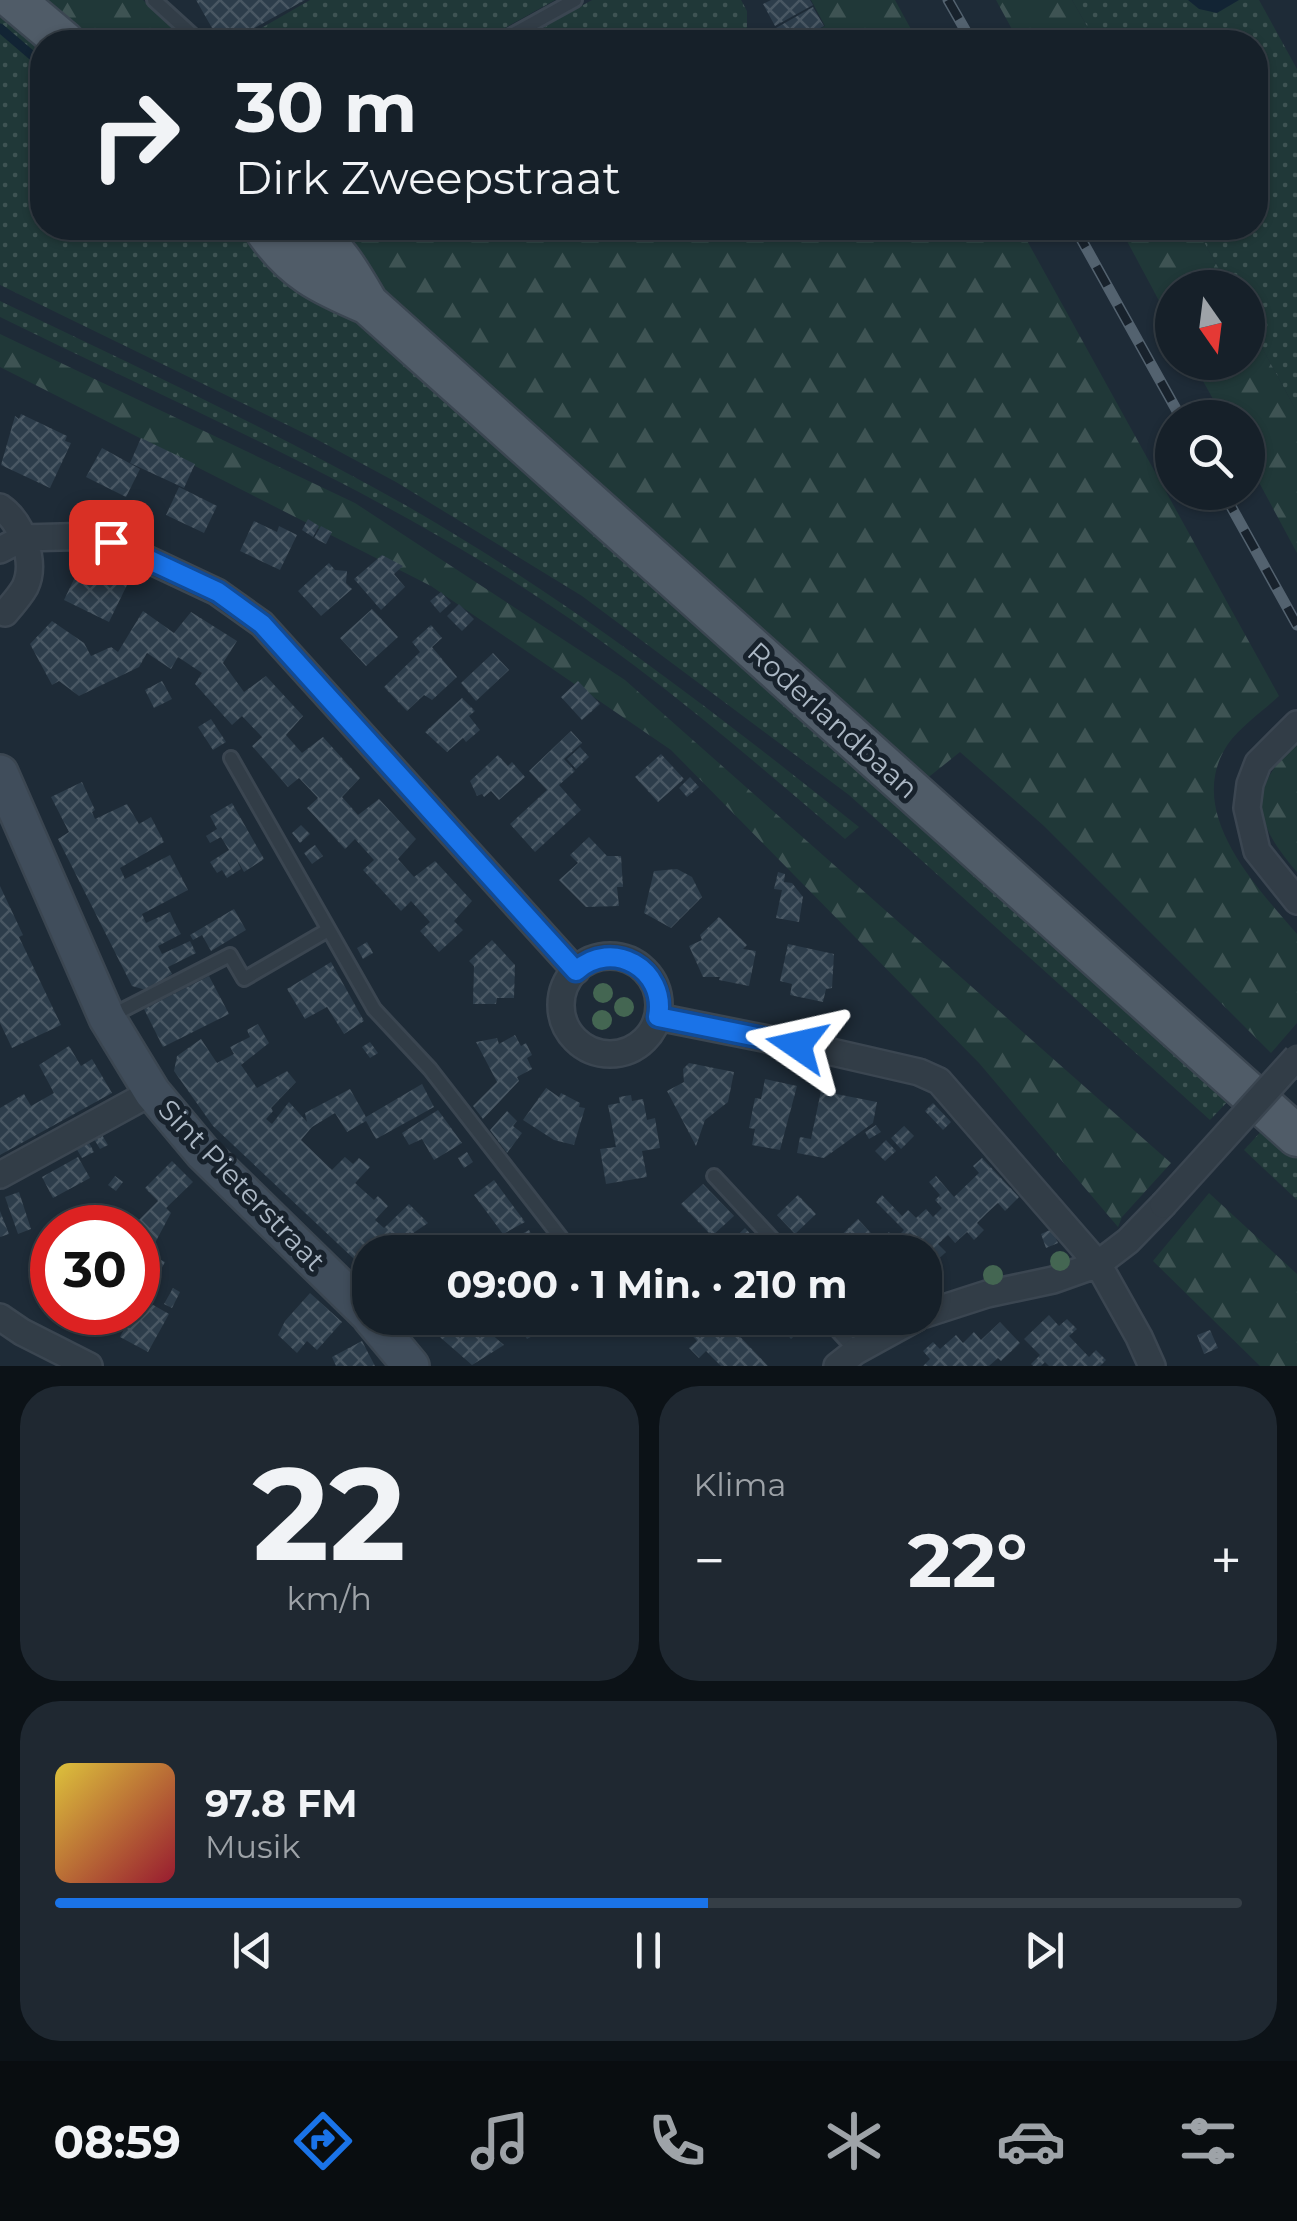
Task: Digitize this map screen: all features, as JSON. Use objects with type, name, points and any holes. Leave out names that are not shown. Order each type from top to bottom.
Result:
[{"type":"main road","points":[[14,0],[50,30]]},
{"type":"main road","name":"Roderlandbaan","points":[[272,240],[280,252],[320,284],[368,304]]},
{"type":"main road","name":"Roderlandbaan","points":[[325,240],[345,264],[368,304],[1297,1136]]},
{"type":"street","points":[[0,507],[14,522],[12,544]]},
{"type":"street","points":[[12,544],[98,536],[218,592],[262,624],[576,971]]},
{"type":"street","points":[[5,612],[28,578],[29,558],[12,544]]},
{"type":"street","points":[[1294,727],[1258,763],[1247,808],[1258,851],[1297,901]]},
{"type":"street","name":"Sint Pieterstraat","points":[[0,772],[107,1018],[152,1092],[204,1152],[352,1298]]},
{"type":"street","points":[[604,957],[634,963],[647,973],[659,1002],[658,1017],[646,1039],[626,1052],[601,1054],[586,1048],[569,1031],[561,1008],[563,992],[576,971],[604,957]]},
{"type":"street","points":[[658,1017],[832,1052],[919,1072],[940,1081],[1098,1264],[1152,1366]]},
{"type":"street","points":[[942,1308],[1098,1264],[1128,1242],[1297,1057]]},
{"type":"street","points":[[0,1175],[152,1092]]},
{"type":"street","points":[[0,1317],[89,1366]]},
{"type":"street","name":"Sint Pieterstraat","points":[[386,1335],[411,1366]]},
{"type":"street","points":[[846,1359],[887,1335]]},
{"type":"lane","points":[[154,0],[187,30]]},
{"type":"lane","points":[[520,30],[574,0]]},
{"type":"lane","points":[[230,758],[374,1009],[430,1069],[559,1235]]},
{"type":"lane","points":[[107,1018],[230,955],[244,979],[328,930]]},
{"type":"lane","points":[[714,1176],[769,1235]]},
{"type":"lane","points":[[834,1335],[846,1359]]},
{"type":"green space","points":[[42,0],[143,0],[174,30],[78,30]]},
{"type":"green space","points":[[310,0],[555,0],[501,30],[258,30]]},
{"type":"green space","points":[[592,0],[741,0],[747,11],[745,30],[539,30]]},
{"type":"green space","points":[[811,0],[895,0],[911,30],[818,30],[825,26]]},
{"type":"green space","points":[[996,0],[1072,0],[1089,30],[1012,30]]},
{"type":"green space","points":[[1072,0],[1259,0],[1297,69],[1297,412],[1265,353],[1265,270],[1219,270],[1203,240],[1268,240],[1268,30],[1089,30]]},
{"type":"green space","points":[[0,9],[30,35],[30,240],[265,240],[344,305],[1231,1098],[1210,1120],[849,795],[582,596],[396,482],[316,439],[0,285]]},
{"type":"green space","points":[[335,240],[1027,240],[1155,472],[1155,510],[1176,510],[1279,696],[1228,744],[1216,769],[1214,795],[1219,821],[1230,846],[1297,934],[1297,1023],[1271,1053],[1044,826],[960,752],[925,780],[508,401],[380,291]]},
{"type":"green space","points":[[1126,240],[1203,240],[1219,270],[1155,270],[1155,293]]},
{"type":"green space","points":[[0,301],[307,452],[466,541],[639,658],[859,827],[845,839],[622,657],[479,560],[302,463],[0,317]]},
{"type":"green space","points":[[0,334],[355,503],[625,680],[1171,1163],[1122,1217],[1118,1227],[979,1063],[671,750],[431,586],[0,367]]},
{"type":"green space","points":[[1265,353],[1297,412],[1297,553],[1265,494],[1265,400],[1214,400],[1202,380],[1265,380]]},
{"type":"green space","points":[[1297,740],[1297,872],[1271,837],[1262,806],[1270,775]]},
{"type":"green space","points":[[1265,1127],[1297,1157],[1297,1200],[1244,1150]]},
{"type":"green space","points":[[1209,1193],[1297,1274],[1297,1366],[1260,1366],[1153,1261]]},
{"type":"water","points":[[1188,0],[1239,0],[1217,13],[1199,9]]},
{"type":"building","points":[[196,0],[305,0],[251,30],[213,30]]},
{"type":"building","points":[[771,0],[810,0],[813,5],[775,26],[763,4]]},
{"type":"building","points":[[813,7],[824,26],[816,30],[776,28]]},
{"type":"building","points":[[21,414],[67,436],[65,441],[71,443],[50,488],[1,465],[15,416],[19,419]]},
{"type":"building","points":[[141,438],[195,464],[184,488],[130,463]]},
{"type":"building","points":[[102,448],[140,469],[126,497],[86,477]]},
{"type":"building","points":[[179,487],[217,506],[204,533],[166,515]]},
{"type":"building","points":[[308,519],[319,526],[313,537],[302,530]]},
{"type":"building","points":[[254,521],[277,532],[279,526],[297,535],[280,570],[240,551]]},
{"type":"building","points":[[321,526],[332,532],[326,544],[314,538]]},
{"type":"building","points":[[382,555],[403,566],[394,574],[405,587],[381,610],[354,579]]},
{"type":"building","points":[[329,563],[335,570],[347,571],[346,583],[352,589],[321,616],[298,591]]},
{"type":"building","points":[[93,568],[127,585],[109,622],[64,600],[76,575]]},
{"type":"building","points":[[441,592],[451,603],[440,613],[430,601]]},
{"type":"building","points":[[459,604],[474,619],[462,631],[447,616]]},
{"type":"building","points":[[372,609],[398,637],[366,666],[340,638]]},
{"type":"building","points":[[143,611],[174,633],[191,612],[237,641],[223,663],[244,692],[266,676],[303,716],[286,735],[302,753],[323,737],[360,778],[342,797],[358,815],[379,799],[416,839],[398,859],[414,877],[435,861],[472,901],[454,921],[463,930],[439,952],[420,931],[430,922],[411,901],[401,911],[363,870],[374,860],[355,839],[345,849],[307,808],[318,798],[299,778],[288,787],[252,746],[262,737],[242,716],[232,725],[195,684],[202,673],[178,657],[171,669],[147,653],[139,667],[79,696],[59,681],[52,685],[30,644],[52,621],[84,643],[91,656],[111,647],[118,652]]},
{"type":"building","points":[[431,625],[442,638],[432,647],[457,677],[432,700],[424,695],[407,711],[384,687],[420,652],[412,642]]},
{"type":"building","points":[[493,653],[509,670],[476,701],[461,683]]},
{"type":"building","points":[[162,681],[172,699],[154,708],[145,690]]},
{"type":"building","points":[[578,681],[600,704],[582,720],[561,697]]},
{"type":"building","points":[[462,698],[475,711],[469,716],[480,730],[447,752],[425,732]]},
{"type":"building","points":[[211,719],[226,742],[213,750],[198,727]]},
{"type":"building","points":[[571,731],[582,743],[564,759],[575,771],[559,785],[581,810],[535,852],[510,824],[547,790],[529,771]]},
{"type":"building","points":[[580,747],[589,757],[576,769],[567,759]]},
{"type":"building","points":[[661,754],[684,779],[658,802],[635,777]]},
{"type":"building","points":[[498,755],[508,766],[512,762],[525,777],[499,800],[491,791],[484,797],[477,796],[470,781]]},
{"type":"building","points":[[690,777],[699,787],[687,797],[679,788]]},
{"type":"building","points":[[82,782],[95,819],[127,804],[139,824],[151,817],[164,842],[120,868],[125,879],[170,855],[188,890],[142,914],[146,923],[170,912],[181,934],[158,946],[162,954],[190,941],[196,953],[168,967],[172,974],[146,990],[132,986],[58,839],[69,832],[51,797]]},
{"type":"building","points":[[232,803],[264,859],[244,872],[236,858],[241,869],[227,878],[222,870],[217,873],[210,862],[229,850],[221,837],[210,843],[206,836],[217,829],[210,816]]},
{"type":"building","points":[[301,825],[310,834],[300,843],[292,833]]},
{"type":"building","points":[[589,837],[607,856],[621,856],[623,887],[617,887],[619,906],[586,907],[559,880],[578,863],[570,855]]},
{"type":"building","points":[[315,845],[323,856],[312,864],[304,853]]},
{"type":"building","points":[[677,869],[692,877],[702,897],[671,928],[644,913],[654,871]]},
{"type":"building","points":[[778,872],[785,874],[784,882],[792,883],[803,897],[799,922],[776,918],[782,890],[774,889]]},
{"type":"building","points":[[0,886],[23,935],[19,937],[61,1025],[12,1048],[0,1023]]},
{"type":"building","points":[[234,909],[246,930],[211,951],[202,935],[193,940],[190,935]]},
{"type":"building","points":[[719,917],[747,945],[743,949],[756,951],[749,986],[719,980],[720,977],[703,977],[689,946],[702,940],[700,935]]},
{"type":"building","points":[[492,940],[515,965],[514,998],[497,998],[496,1004],[473,1004],[474,966],[469,961]]},
{"type":"building","points":[[367,942],[373,953],[363,959],[357,948]]},
{"type":"building","points":[[788,944],[834,954],[832,988],[826,989],[823,1002],[790,995],[792,984],[780,981]]},
{"type":"building","points":[[331,962],[364,1021],[344,1034],[327,1007],[305,1019],[287,989]]},
{"type":"building","points":[[209,976],[229,1014],[163,1047],[144,1009]]},
{"type":"building","points":[[258,1024],[269,1043],[241,1065],[257,1088],[287,1071],[296,1082],[271,1108],[273,1111],[266,1119],[272,1124],[289,1102],[307,1122],[305,1113],[350,1089],[366,1117],[422,1084],[434,1107],[376,1139],[366,1121],[347,1132],[335,1113],[312,1127],[301,1140],[332,1170],[345,1157],[353,1164],[359,1158],[370,1167],[355,1183],[374,1200],[378,1196],[388,1206],[375,1220],[384,1228],[409,1204],[428,1223],[410,1235],[352,1235],[352,1257],[213,1126],[174,1071],[177,1056],[201,1039],[217,1063],[234,1054],[230,1047],[250,1037],[247,1030]]},
{"type":"building","points":[[515,1035],[521,1046],[526,1043],[532,1055],[527,1058],[532,1069],[517,1077],[519,1081],[483,1119],[473,1106],[497,1082],[476,1042],[497,1038],[499,1044]]},
{"type":"building","points":[[370,1042],[378,1053],[370,1058],[362,1047]]},
{"type":"building","points":[[69,1046],[81,1066],[92,1059],[112,1093],[0,1155],[0,1108],[24,1094],[31,1106],[54,1093],[39,1065]]},
{"type":"building","points":[[689,1063],[734,1072],[728,1102],[705,1120],[696,1146],[667,1091],[684,1082],[683,1069]]},
{"type":"building","points":[[765,1079],[797,1086],[780,1150],[752,1145],[755,1129],[749,1128],[755,1098],[761,1099]]},
{"type":"building","points":[[546,1088],[585,1108],[574,1145],[554,1140],[523,1120]]},
{"type":"building","points":[[821,1091],[877,1102],[873,1123],[824,1158],[797,1153],[800,1137],[811,1139]]},
{"type":"building","points":[[631,1095],[632,1101],[643,1099],[647,1120],[655,1118],[660,1148],[642,1151],[647,1177],[606,1184],[600,1149],[616,1147],[608,1105]]},
{"type":"building","points":[[933,1103],[951,1122],[943,1130],[925,1111]]},
{"type":"building","points":[[438,1110],[462,1143],[434,1160],[422,1139],[409,1145],[402,1133]]},
{"type":"building","points":[[507,1111],[517,1121],[513,1126],[522,1133],[507,1153],[490,1130]]},
{"type":"building","points":[[876,1125],[881,1132],[869,1139],[865,1132]]},
{"type":"building","points":[[904,1126],[914,1136],[901,1149],[891,1138]]},
{"type":"building","points":[[102,1135],[108,1145],[100,1149],[94,1139]]},
{"type":"building","points":[[886,1140],[896,1151],[885,1161],[875,1151]]},
{"type":"building","points":[[88,1141],[94,1152],[82,1158],[76,1148]]},
{"type":"building","points":[[467,1152],[473,1162],[464,1168],[458,1158]]},
{"type":"building","points":[[78,1157],[90,1178],[53,1198],[42,1177]]},
{"type":"building","points":[[982,1158],[1019,1197],[1005,1211],[998,1203],[987,1213],[977,1223],[984,1230],[974,1240],[967,1232],[955,1243],[948,1235],[942,1240],[942,1235],[899,1235],[904,1230],[876,1202],[882,1195],[902,1216],[908,1210],[916,1218],[926,1209],[933,1217],[942,1208],[935,1200],[940,1195],[929,1182],[936,1176],[954,1197],[979,1173],[973,1166]]},
{"type":"building","points":[[172,1161],[193,1182],[166,1208],[171,1213],[160,1234],[160,1205],[154,1205],[158,1201],[145,1188]]},
{"type":"building","points":[[115,1176],[123,1182],[116,1191],[108,1185]]},
{"type":"building","points":[[494,1180],[525,1222],[503,1234],[474,1195]]},
{"type":"building","points":[[703,1184],[734,1216],[711,1235],[681,1204]]},
{"type":"building","points":[[19,1192],[30,1229],[18,1234],[5,1197]]},
{"type":"building","points":[[798,1195],[816,1214],[795,1234],[777,1215]]},
{"type":"building","points":[[0,1211],[9,1234],[0,1237]]},
{"type":"building","points":[[858,1219],[873,1235],[841,1235]]},
{"type":"building","points":[[1052,1229],[1058,1243],[1046,1248],[1041,1234]]},
{"type":"building","points":[[173,1288],[180,1292],[172,1308],[164,1304]]},
{"type":"building","points":[[310,1293],[342,1322],[317,1350],[307,1341],[297,1353],[278,1335]]},
{"type":"building","points":[[160,1309],[169,1314],[160,1330]]},
{"type":"building","points":[[1049,1315],[1059,1326],[1067,1319],[1077,1329],[1069,1336],[1089,1357],[1096,1350],[1106,1360],[1100,1366],[1049,1366],[1045,1362],[1033,1366],[1040,1355],[1024,1339]]},
{"type":"building","points":[[1000,1322],[1020,1343],[1001,1361],[998,1358],[989,1366],[923,1366],[930,1359],[923,1351],[933,1342],[940,1349],[956,1335],[963,1343],[974,1332],[981,1340]]},
{"type":"building","points":[[1210,1330],[1218,1348],[1204,1354],[1197,1335]]},
{"type":"building","points":[[121,1335],[157,1335],[148,1352]]},
{"type":"building","points":[[438,1335],[492,1335],[504,1345],[472,1365]]},
{"type":"building","points":[[692,1335],[738,1335],[768,1366],[721,1366],[706,1351],[699,1358],[689,1348],[697,1341]]},
{"type":"building","points":[[362,1341],[375,1366],[336,1366],[332,1357]]},
{"type":"waterway","points":[[0,28],[30,54]]},
{"type":"railway","points":[[948,0],[965,30]]},
{"type":"railway","points":[[1082,240],[1171,400]]},
{"type":"railway","points":[[1233,510],[1297,625]]},
{"type":"route","points":[[111,542],[218,592],[262,624],[576,971],[604,957],[627,960],[652,979],[659,1002],[658,1017],[797,1045]]}]
